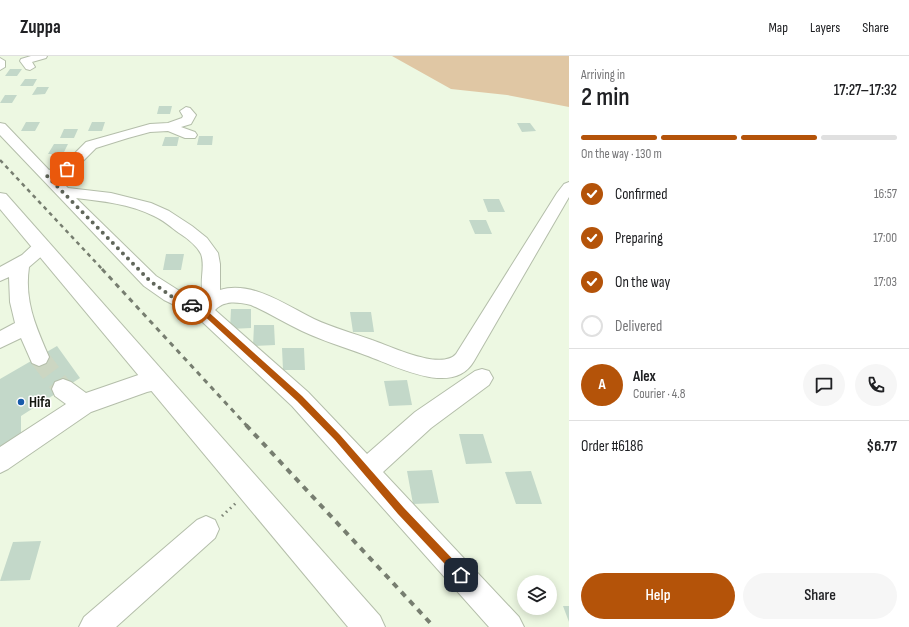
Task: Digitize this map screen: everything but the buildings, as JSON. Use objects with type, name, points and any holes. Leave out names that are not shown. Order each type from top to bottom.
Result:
[{"type":"main road","points":[[0,198],[252,493],[369,627]]},
{"type":"street","points":[[30,67],[25,61],[42,56]]},
{"type":"street","points":[[0,61],[0,66]]},
{"type":"street","points":[[47,176],[67,169],[93,140],[140,130],[169,127],[187,121],[190,115],[186,111]]},
{"type":"street","points":[[0,127],[150,281],[171,296],[208,304],[338,438],[401,511],[509,627]]},
{"type":"street","points":[[169,127],[190,135]]},
{"type":"street","points":[[208,304],[228,294],[252,298],[309,326],[419,366],[448,368],[457,366],[461,363],[474,343],[562,196],[569,187]]},
{"type":"street","points":[[64,192],[111,198],[140,204],[158,212],[194,235],[209,253],[211,264],[208,304]]},
{"type":"street","points":[[0,274],[20,266],[32,257],[42,246]]},
{"type":"street","points":[[20,266],[16,283],[18,299],[39,357]]},
{"type":"street","points":[[0,340],[27,326]]},
{"type":"street","points":[[366,471],[423,420],[482,378]]},
{"type":"street","points":[[0,461],[84,404],[147,382],[156,381]]},
{"type":"street","points":[[63,389],[84,404]]},
{"type":"street","points":[[94,627],[206,529]]},
{"type":"path","points":[[206,529],[244,497],[252,493]]},
{"type":"shaded area","points":[[392,56],[569,56],[569,107],[507,95],[451,89]]},
{"type":"tunnel","points":[[39,357],[63,389]]},
{"type":"railway","points":[[0,160],[103,270]]},
{"type":"railway","points":[[102,269],[247,426]]},
{"type":"railway","points":[[246,425],[434,627]]},
{"type":"way so far","points":[[67,169],[47,176],[150,281],[171,296],[192,305]]},
{"type":"place","name":"Hifa","points":[[21,402]]},
{"type":"route","points":[[192,305],[202,310],[300,399],[338,438],[401,511],[461,575]]}]
